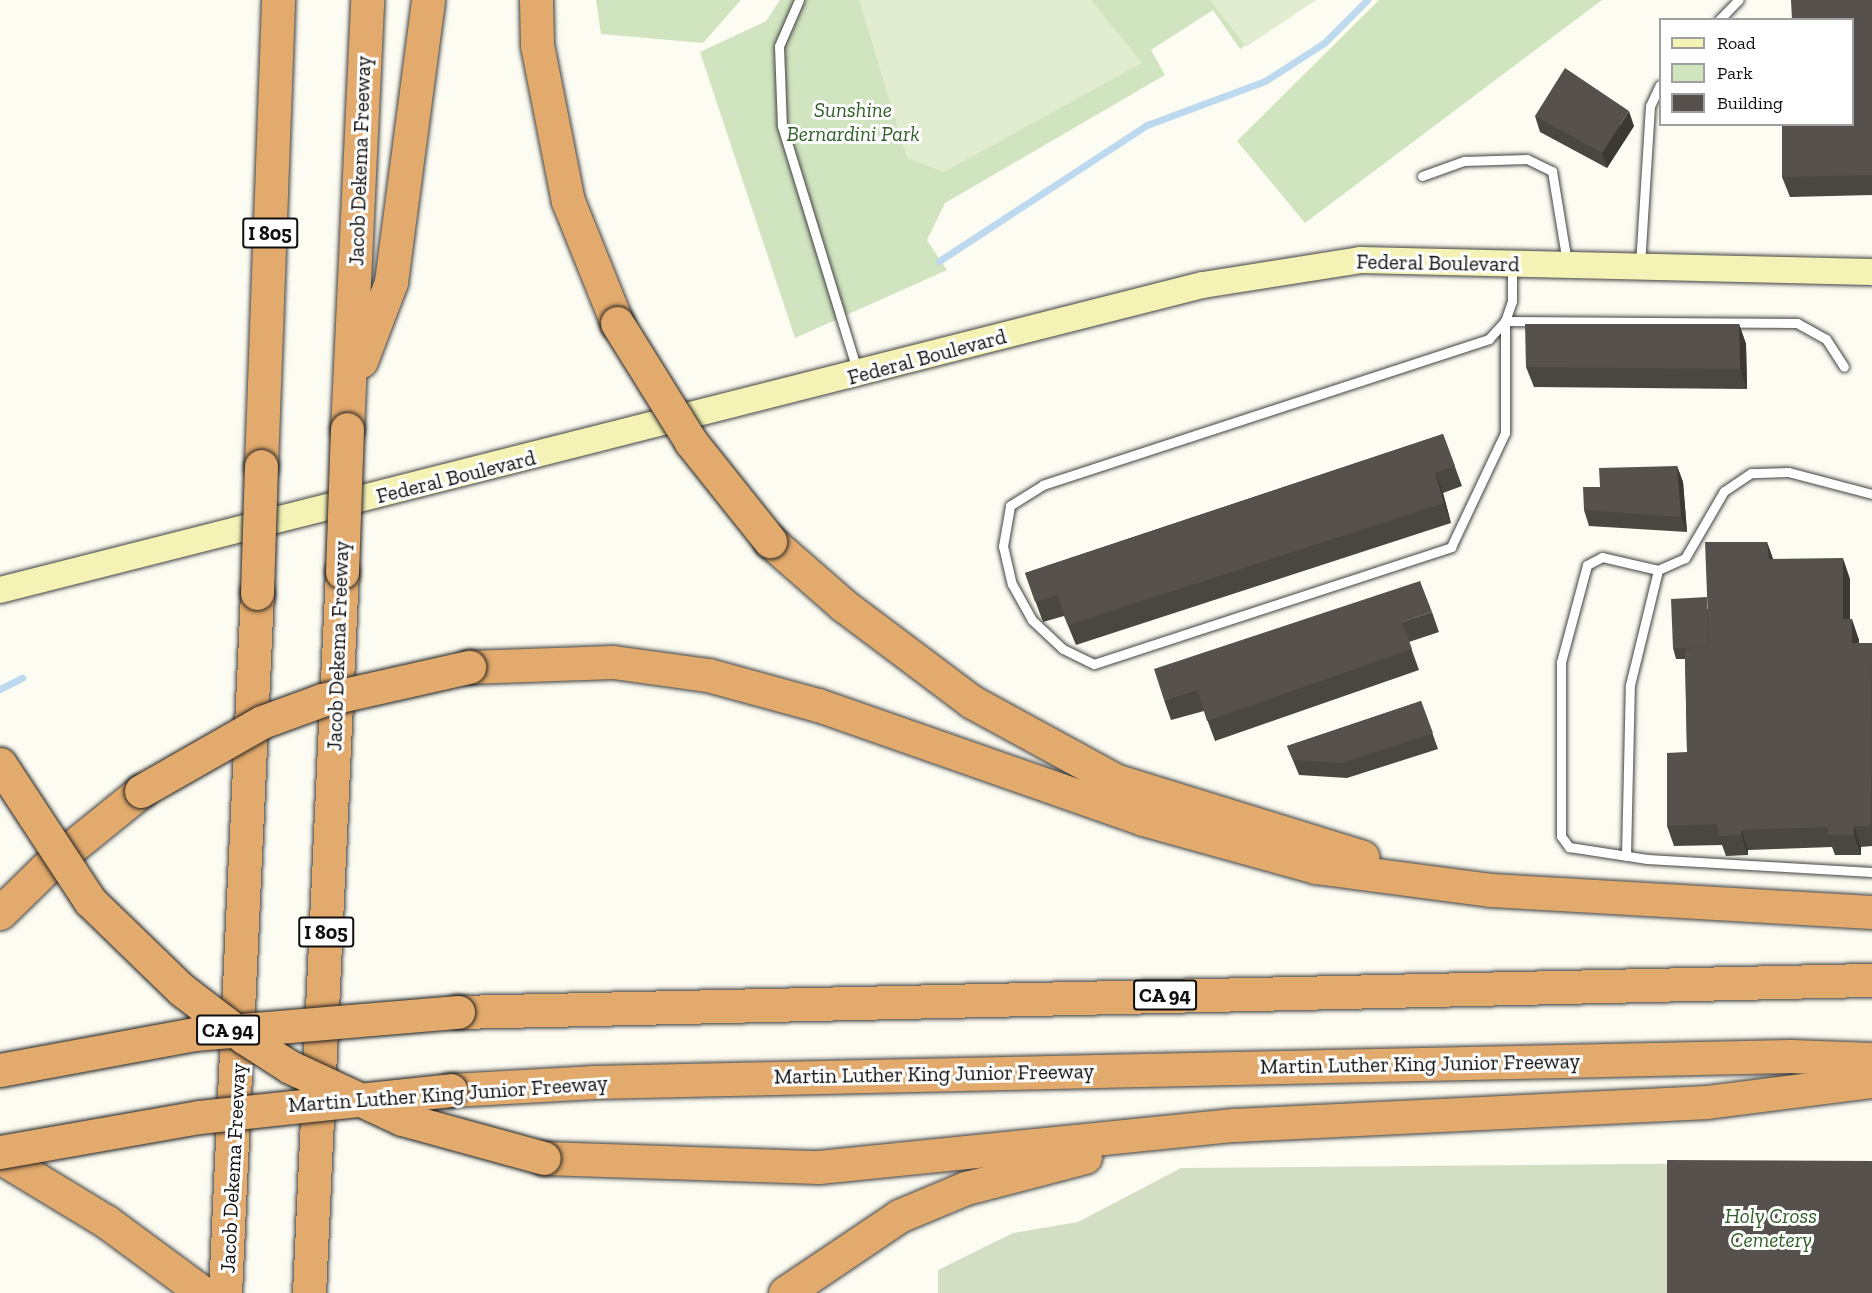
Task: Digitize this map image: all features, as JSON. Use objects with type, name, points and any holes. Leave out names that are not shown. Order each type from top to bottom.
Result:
[{"type":"highway","points":[[267,0],[273,134]]},
{"type":"highway","name":"Jacob Dekema Freeway","points":[[225,1293],[257,592],[278,0]]},
{"type":"highway","name":"Jacob Dekema Freeway","points":[[309,1293],[367,0]]},
{"type":"highway","points":[[351,388],[391,282],[428,0]]},
{"type":"highway","points":[[536,0],[537,45],[568,201],[617,323],[691,442],[770,541],[843,605],[972,702],[1117,781],[1490,890]]},
{"type":"highway","points":[[0,913],[46,867],[141,791],[262,722],[312,703],[376,684],[468,667],[612,662],[708,675],[818,705],[1086,800],[1267,855],[1360,874],[1490,890],[1872,912]]},
{"type":"highway","points":[[0,764],[90,901],[182,990],[245,1038],[290,1067],[402,1119],[544,1158],[819,1167],[1316,1120],[1706,1102],[1872,1081]]},
{"type":"highway","name":"CA 94","points":[[0,1070],[112,1046],[229,1030],[458,1012],[1872,980]]},
{"type":"highway","name":"Martin Luther King Junior Freeway","points":[[0,1152],[199,1117],[451,1090],[628,1081],[1778,1056],[1872,1059]]},
{"type":"highway","points":[[784,1293],[899,1216],[966,1188],[1055,1162],[1316,1120]]},
{"type":"highway","points":[[0,1157],[107,1222],[202,1293]]},
{"type":"main road","name":"Federal Boulevard","points":[[0,590],[858,376],[1203,285],[1360,260],[1872,272]]},
{"type":"lane","points":[[799,0],[779,46],[783,126],[858,376]]},
{"type":"lane","points":[[1721,18],[1738,0]]},
{"type":"lane","points":[[1640,267],[1650,106],[1659,87]]},
{"type":"lane","points":[[1422,176],[1464,161],[1527,159],[1552,171],[1561,201],[1568,265]]},
{"type":"lane","points":[[1512,264],[1512,301],[1505,321],[1505,433],[1451,547],[1094,664],[1063,649],[1032,620],[1012,584],[1003,546],[1010,506],[1043,485],[1489,339],[1505,321],[1797,323],[1826,339],[1844,367]]},
{"type":"lane","points":[[1872,494],[1788,472],[1751,473],[1724,491],[1685,558],[1658,570],[1602,557],[1587,565],[1560,662],[1561,836],[1569,847],[1626,856],[1872,872]]},
{"type":"lane","points":[[1626,856],[1630,685],[1658,570]]},
{"type":"green space","points":[[596,0],[741,0],[703,43],[601,34]]},
{"type":"green space","name":"Sunshine Bernardini Park","points":[[780,0],[1316,0],[1240,49],[1213,10],[1151,50],[1165,75],[945,203],[927,240],[947,270],[795,338],[700,52],[766,21]]},
{"type":"green space","points":[[859,0],[1091,0],[1142,63],[944,172],[907,158]]},
{"type":"green space","points":[[1210,0],[1316,0],[1246,47]]},
{"type":"green space","points":[[1379,0],[1602,0],[1305,223],[1237,141]]},
{"type":"green space","name":"Holy Cross Cemetery","points":[[1872,1162],[1872,1293],[938,1293],[938,1270],[1013,1233],[1078,1222],[1181,1168]]},
{"type":"building","points":[[1791,0],[1872,0],[1872,175],[1782,177],[1782,126],[1854,126],[1854,18],[1792,18]]},
{"type":"building","points":[[1565,68],[1629,111],[1602,153],[1535,116]]},
{"type":"building","points":[[1525,324],[1739,324],[1740,369],[1526,367]]},
{"type":"building","points":[[1443,434],[1455,466],[1435,473],[1444,503],[1068,625],[1057,595],[1035,602],[1025,573]]},
{"type":"building","points":[[1677,466],[1681,517],[1584,510],[1583,487],[1600,487],[1599,468]]},
{"type":"building","points":[[1705,542],[1767,542],[1769,559],[1843,558],[1843,619],[1852,619],[1852,643],[1872,643],[1871,826],[1854,826],[1854,835],[1828,835],[1828,827],[1741,830],[1741,835],[1719,836],[1717,824],[1667,826],[1667,753],[1687,752],[1685,649],[1709,646]]},
{"type":"building","points":[[1420,581],[1432,612],[1402,622],[1412,649],[1207,721],[1198,690],[1164,700],[1154,669]]},
{"type":"building","points":[[1707,597],[1708,646],[1673,648],[1671,599]]},
{"type":"building","points":[[1421,701],[1433,733],[1342,763],[1293,760],[1287,746]]},
{"type":"building","points":[[1667,1160],[1872,1161],[1872,1293],[1667,1293]]},
{"type":"waterway","points":[[939,261],[1147,125],[1265,81],[1324,43],[1367,0]]},
{"type":"waterway","points":[[0,689],[22,678]]}]
